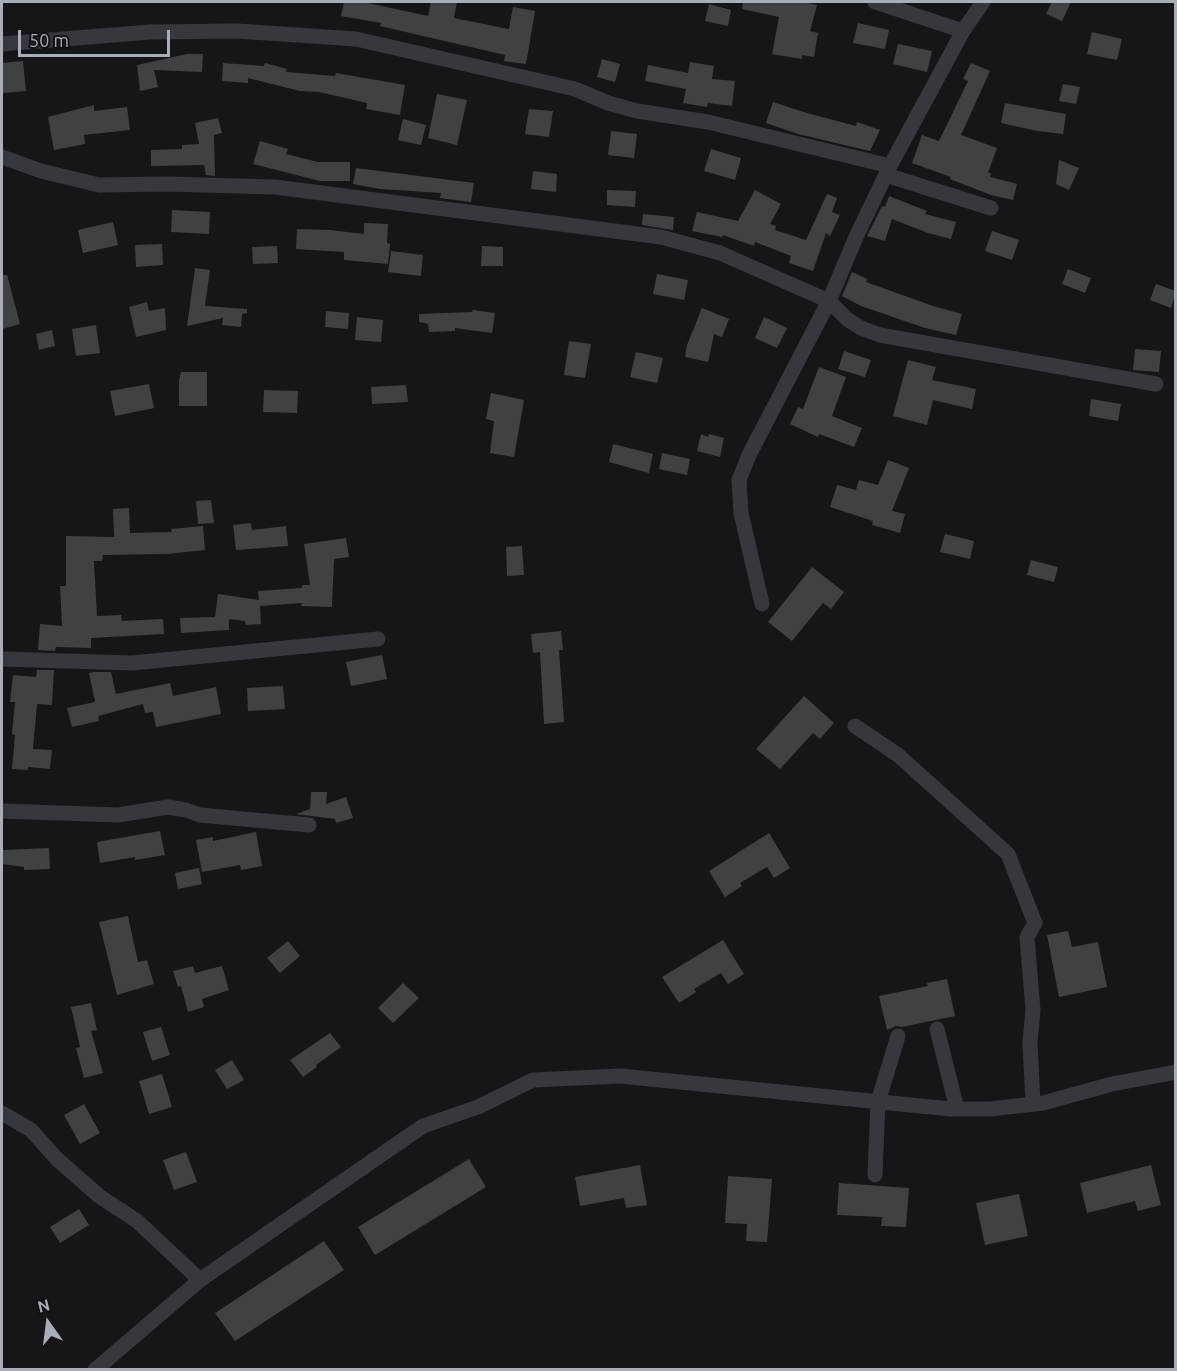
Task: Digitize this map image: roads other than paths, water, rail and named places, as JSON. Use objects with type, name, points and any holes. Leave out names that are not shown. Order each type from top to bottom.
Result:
[{"type":"street","points":[[875,2],[963,31]]},
{"type":"street","points":[[762,604],[741,513],[739,480],[749,455],[829,301],[888,170],[963,31],[983,2]]},
{"type":"street","points":[[2,44],[150,32],[237,31],[356,39],[575,89],[608,103],[637,111],[708,122],[888,170],[991,208]]},
{"type":"street","points":[[2,157],[41,171],[99,185],[275,187],[661,237],[720,253],[829,301],[847,319],[861,328],[880,335],[1156,384]]},
{"type":"street","points":[[2,659],[132,663],[378,639]]},
{"type":"street","points":[[855,726],[898,755],[1008,854],[1035,923],[1027,937],[1033,1010],[1030,1043],[1033,1104]]},
{"type":"street","points":[[2,811],[118,815],[168,807],[186,810],[200,816],[309,825]]},
{"type":"street","points":[[937,1029],[957,1109]]},
{"type":"street","points":[[875,1175],[878,1102],[898,1036]]},
{"type":"street","points":[[95,1370],[200,1280],[423,1126],[478,1107],[533,1080],[620,1076],[878,1102],[957,1109],[990,1109],[1044,1103],[1112,1084],[1176,1072]]},
{"type":"street","points":[[2,1113],[31,1130],[66,1167],[99,1196],[137,1221],[200,1280]]}]
